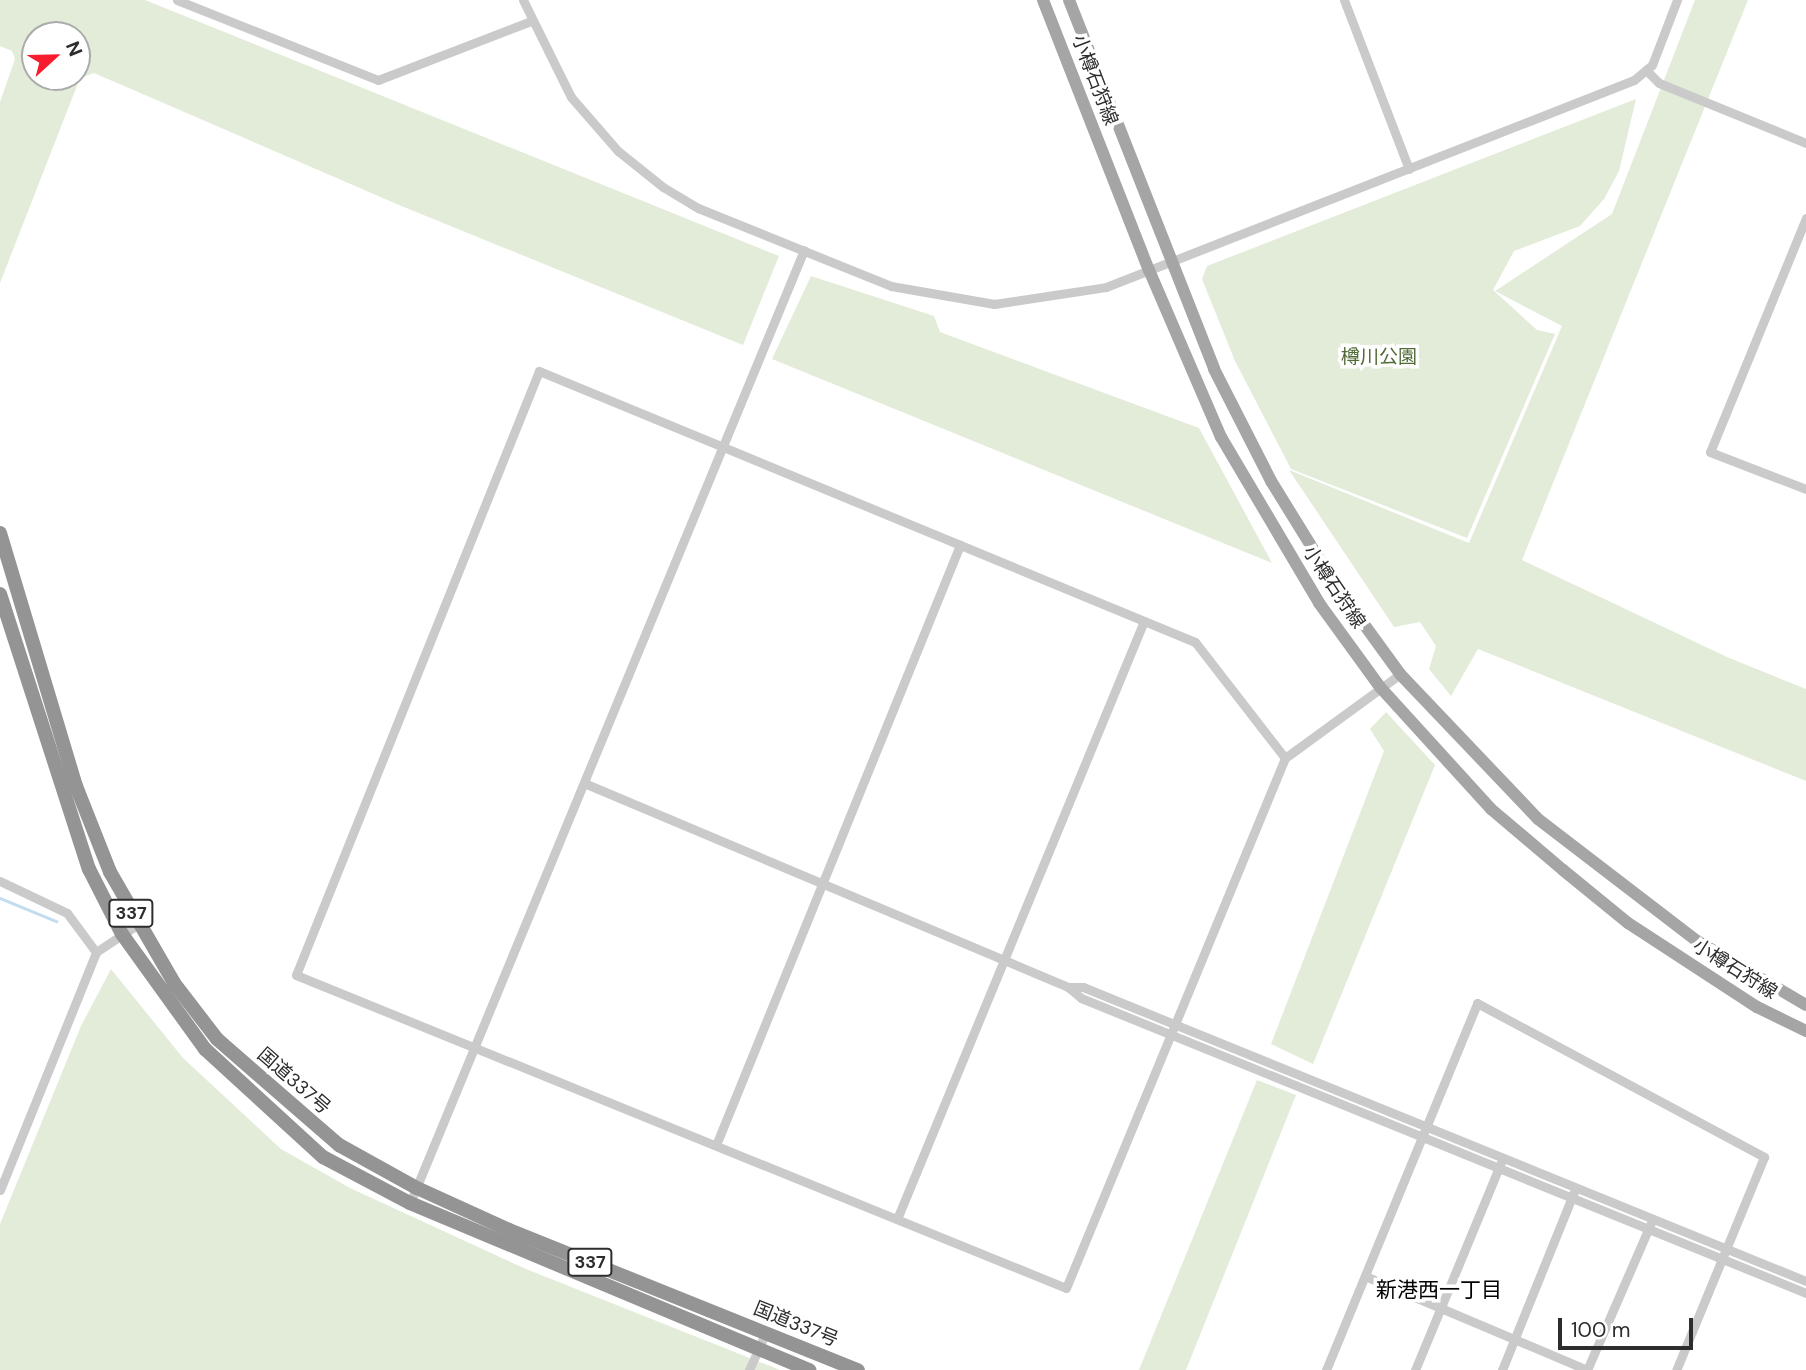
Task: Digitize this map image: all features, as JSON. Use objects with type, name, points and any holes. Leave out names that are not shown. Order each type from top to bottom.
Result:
[{"type":"highway","name":"国道337号","points":[[0,533],[76,786],[110,872],[137,925],[217,1040],[339,1145],[417,1188],[509,1230],[858,1370]]},
{"type":"highway","name":"国道337号","points":[[0,594],[62,797],[89,869],[122,934],[205,1049],[323,1157],[410,1203],[810,1370]]},
{"type":"main road","name":"小樽石狩線","points":[[1043,0],[1149,270],[1245,485],[1319,603],[1380,687],[1491,809],[1563,870],[1629,923],[1757,1007],[1806,1031]]},
{"type":"main road","name":"小樽石狩線","points":[[1069,0],[1214,369],[1271,481],[1334,583],[1400,674],[1538,819],[1697,941],[1806,1005]]},
{"type":"street","points":[[177,0],[378,80],[531,21]]},
{"type":"street","points":[[523,0],[531,21],[571,97],[636,167],[698,208],[922,295],[995,303],[1071,296],[1149,270],[1634,80],[1646,70],[1677,0]]},
{"type":"street","points":[[1344,0],[1409,169]]},
{"type":"street","points":[[1646,70],[1659,83],[1806,143]]},
{"type":"street","points":[[1806,218],[1710,452],[1806,489]]},
{"type":"street","points":[[410,1203],[804,250]]},
{"type":"street","points":[[1285,758],[1204,649],[1144,621],[539,370],[296,975],[475,1045],[1066,1288],[1285,758],[1400,674]]},
{"type":"street","points":[[716,1145],[820,883],[960,545]]},
{"type":"street","points":[[897,1219],[1144,621]]},
{"type":"street","points":[[584,783],[1004,960],[1068,986],[1083,987],[1806,1281]]},
{"type":"street","points":[[0,881],[59,907],[96,952]]},
{"type":"street","points":[[0,1190],[96,952],[137,925]]},
{"type":"street","points":[[1068,986],[1081,998],[1806,1293]]},
{"type":"street","points":[[1326,1370],[1477,1003],[1764,1157],[1676,1370]]},
{"type":"street","points":[[1415,1370],[1502,1157]]},
{"type":"street","points":[[1502,1370],[1576,1187]]},
{"type":"street","points":[[1365,1276],[1587,1370],[1653,1219]]},
{"type":"street","points":[[750,1370],[766,1332]]},
{"type":"green space","points":[[0,0],[145,0],[779,256],[743,345],[399,205],[94,73],[91,74],[91,21],[21,21],[21,91],[75,91],[0,283],[0,102],[15,59],[12,51],[0,46]]},
{"type":"green space","points":[[1695,0],[1748,0],[1522,560],[1727,657],[1806,689],[1806,781],[1478,649],[1451,696],[1429,669],[1436,646],[1420,622],[1394,627],[1289,470],[1469,543],[1562,326],[1495,291],[1612,214]]},
{"type":"green space","name":"樽川公園","points":[[1636,99],[1619,171],[1604,199],[1580,226],[1514,251],[1493,290],[1537,330],[1555,334],[1467,538],[1291,469],[1235,361],[1202,279],[1207,266]]},
{"type":"green space","points":[[811,276],[934,316],[940,332],[1199,428],[1272,563],[772,359]]},
{"type":"green space","points":[[1386,712],[1435,765],[1313,1064],[1271,1044],[1384,751],[1370,729]]},
{"type":"green space","points":[[111,969],[183,1058],[281,1149],[350,1188],[526,1269],[780,1370],[0,1370],[0,1224],[81,1026]]},
{"type":"green space","points":[[1257,1080],[1296,1095],[1186,1370],[1139,1370]]},
{"type":"waterway","points":[[0,898],[56,921]]},
{"type":"district","name":"新港西一丁目","points":[[1439,1290]]}]
